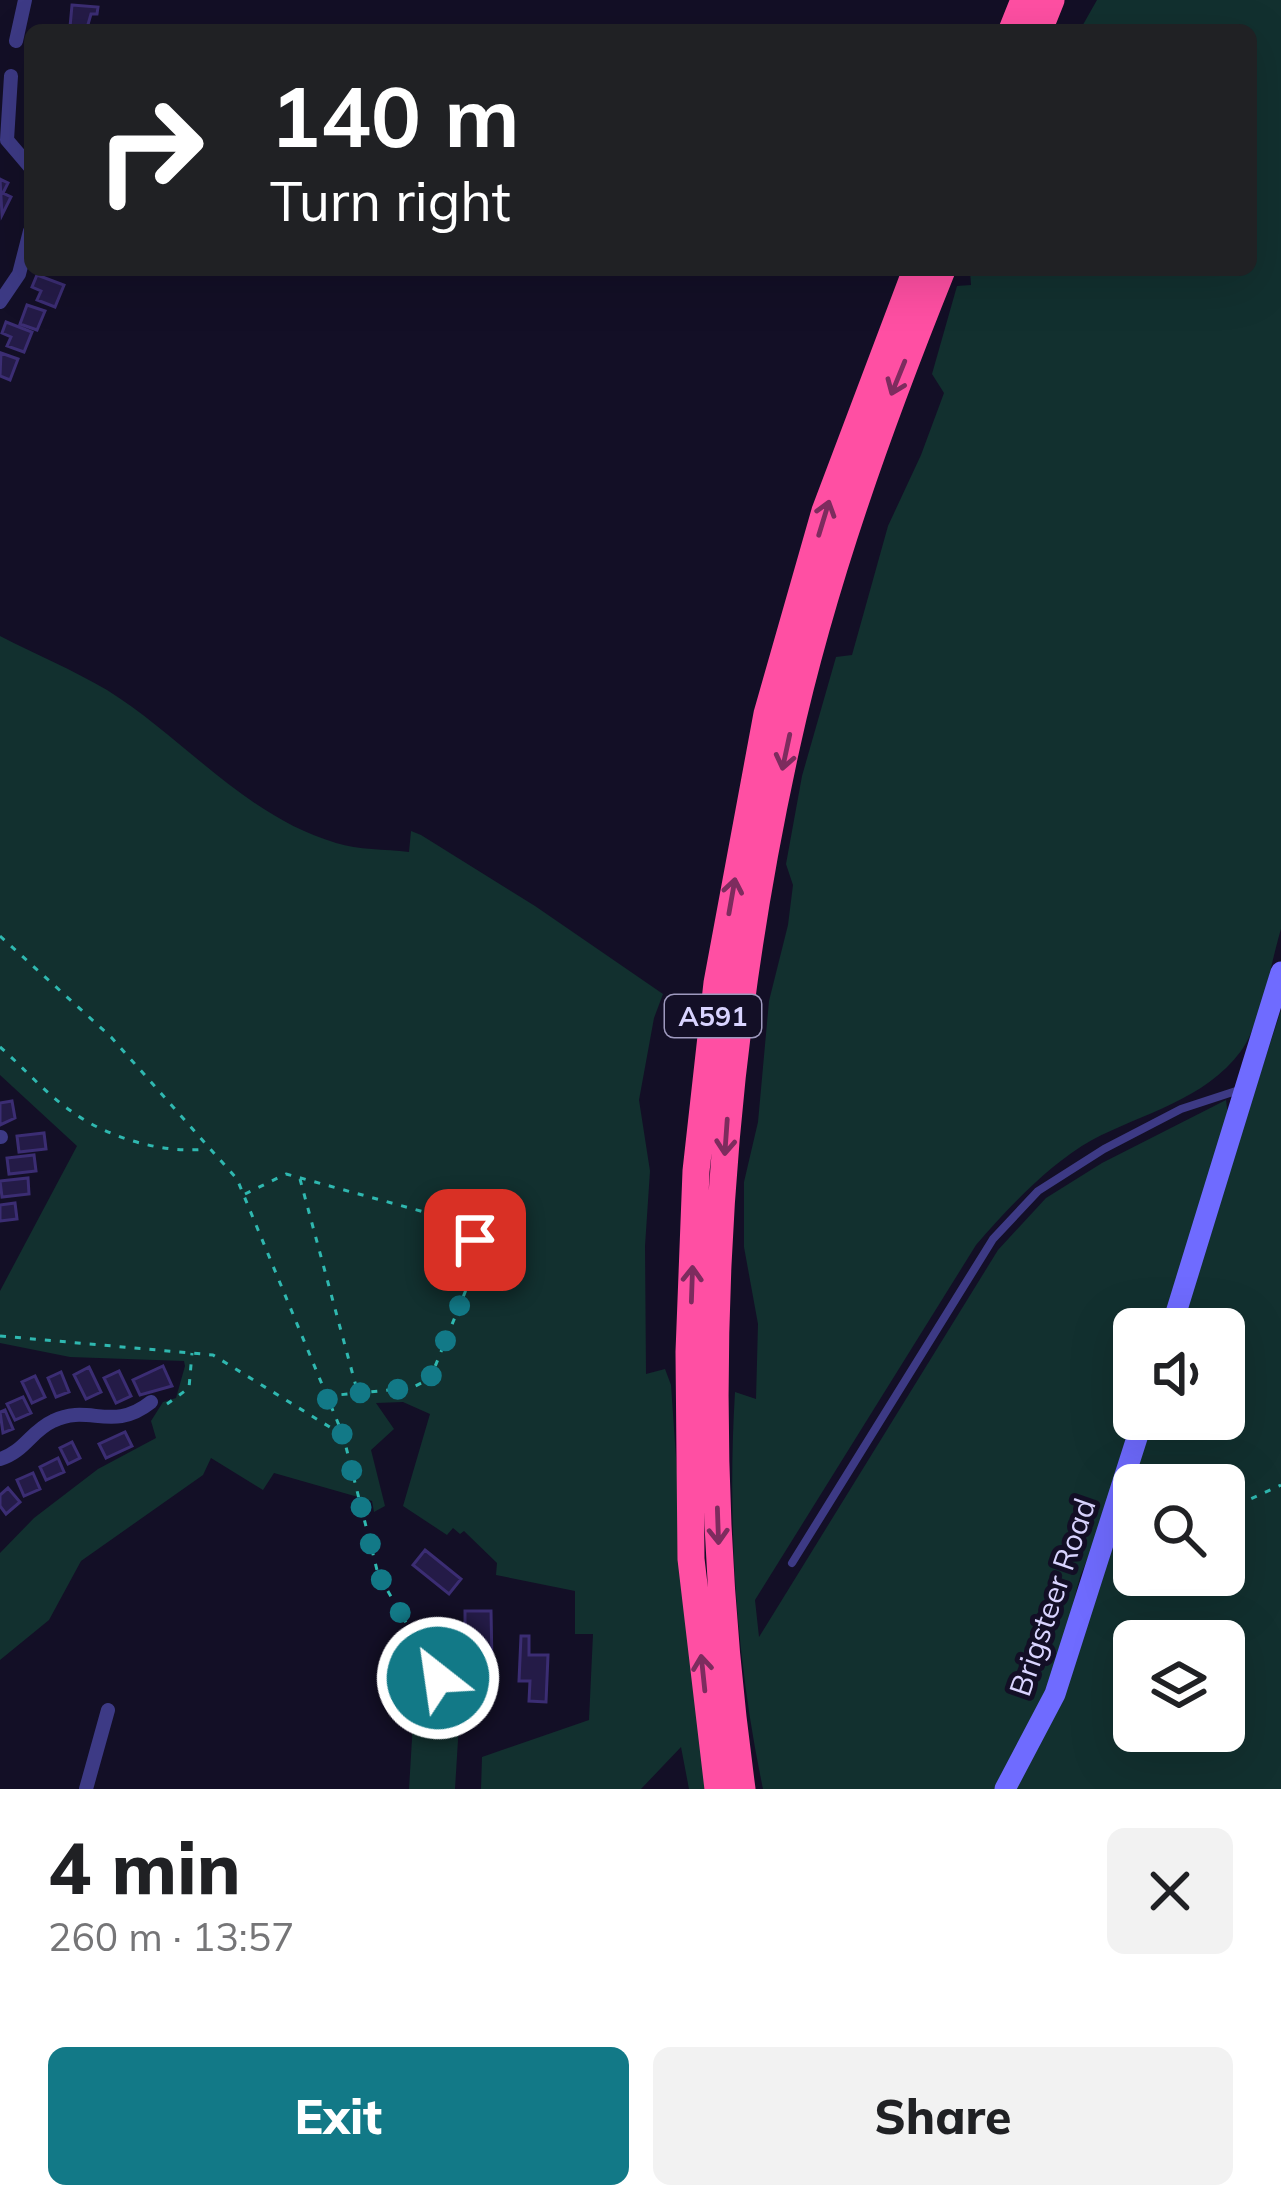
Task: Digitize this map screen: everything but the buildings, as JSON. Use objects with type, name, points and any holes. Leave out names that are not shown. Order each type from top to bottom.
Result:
[{"type":"highway","name":"A591","points":[[718,1789],[691,1559],[689,1352],[696,1171],[717,983],[767,714],[825,511],[914,276]]},
{"type":"highway","name":"A591","points":[[742,1789],[719,1562],[714,1307],[728,1112],[749,936],[787,742],[824,605],[888,404],[940,276]]},
{"type":"street","points":[[16,41],[25,0]]},
{"type":"street","points":[[4,139],[11,76]]},
{"type":"street","points":[[0,302],[19,274],[24,254]]},
{"type":"street","points":[[1178,1308],[1281,972]]},
{"type":"street","points":[[0,1459],[14,1456],[52,1421],[77,1414],[110,1419],[136,1413],[151,1402]]},
{"type":"street","name":"Brigsteer Road","points":[[1005,1789],[1055,1694],[1136,1440]]},
{"type":"street","points":[[86,1789],[108,1710]]},
{"type":"lane","points":[[792,1563],[993,1239],[1038,1190],[1104,1148],[1181,1109],[1246,1088]]},
{"type":"path","points":[[0,936],[111,1037],[237,1179],[343,1436],[378,1574],[438,1678],[466,1698]]},
{"type":"path","points":[[0,1048],[68,1110],[96,1127],[152,1145],[209,1149]]},
{"type":"path","points":[[243,1194],[286,1174],[446,1218],[475,1240],[474,1270],[430,1379],[411,1388],[326,1396]]},
{"type":"path","points":[[299,1177],[358,1393]]},
{"type":"path","points":[[0,1336],[213,1354],[343,1436]]},
{"type":"path","points":[[151,1402],[159,1409],[189,1388],[192,1353]]},
{"type":"path","points":[[1245,1501],[1281,1485]]},
{"type":"green space","points":[[1097,0],[1281,0],[1281,929],[1265,992],[1248,1039],[1226,1068],[1191,1094],[1076,1150],[1030,1188],[976,1245],[755,1600],[759,1637],[998,1250],[1046,1198],[1102,1163],[1226,1100],[1228,1116],[1169,1308],[1113,1308],[1113,1440],[1128,1440],[1121,1464],[1113,1464],[1113,1491],[1080,1577],[1054,1676],[996,1789],[763,1789],[740,1642],[732,1492],[735,1392],[756,1399],[758,1324],[744,1247],[744,1182],[758,1122],[769,1001],[788,925],[793,885],[786,864],[802,776],[836,657],[852,655],[888,526],[944,393],[932,374],[957,286],[971,285],[970,276],[1257,276],[1257,24],[1083,24]]},
{"type":"green space","points":[[0,636],[107,690],[273,815],[303,831],[354,847],[409,852],[411,831],[421,835],[663,994],[639,1100],[650,1171],[646,1374],[665,1369],[671,1385],[683,1558],[708,1789],[689,1789],[681,1747],[641,1789],[481,1789],[482,1757],[589,1720],[593,1634],[575,1634],[575,1591],[496,1575],[497,1563],[464,1531],[460,1534],[453,1528],[447,1535],[403,1506],[430,1414],[403,1402],[376,1403],[394,1429],[371,1450],[385,1506],[374,1512],[372,1501],[274,1473],[263,1490],[211,1458],[203,1475],[81,1561],[49,1620],[0,1660],[0,1553],[34,1518],[98,1469],[156,1438],[151,1421],[163,1402],[176,1398],[185,1366],[184,1361],[70,1357],[0,1343],[0,1291],[77,1146],[0,1075]]},
{"type":"green space","points":[[1281,1010],[1281,1789],[1016,1789],[1113,1523],[1113,1596],[1245,1596],[1245,1464],[1135,1464],[1143,1440],[1245,1440],[1245,1308],[1184,1308]]},
{"type":"green space","points":[[422,1658],[460,1707],[455,1789],[409,1789],[415,1689]]},
{"type":"route","points":[[438,1678],[378,1574],[343,1436],[326,1396],[411,1388],[430,1379],[474,1270],[475,1240]]}]
